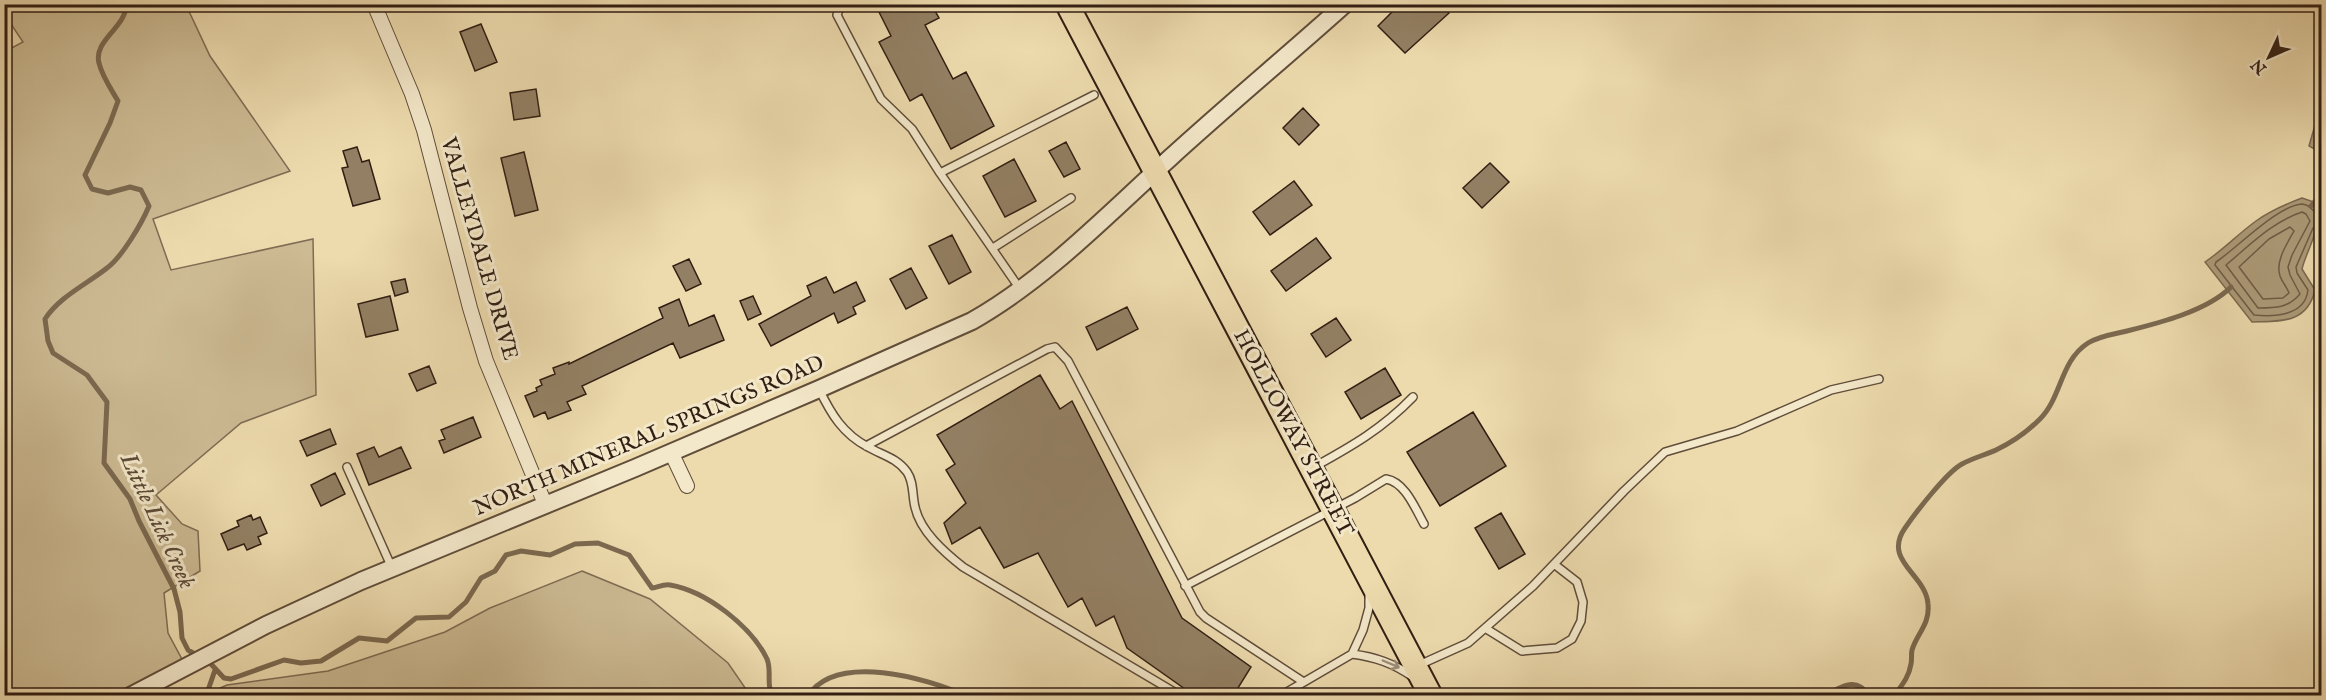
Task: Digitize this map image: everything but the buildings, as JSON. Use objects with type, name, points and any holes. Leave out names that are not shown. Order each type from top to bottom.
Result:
[{"type":"highway","name":"HOLLOWAY STREET","points":[[1067,4],[1424,683]]},
{"type":"street","name":"VALLEYDALE DRIVE","points":[[374,4],[412,94],[424,130],[486,361],[545,504]]},
{"type":"street","name":"NORTH MINERAL SPRINGS ROAD","points":[[130,696],[186,664],[392,568],[819,389],[972,321],[1020,289],[1060,257],[1345,4]]},
{"type":"street","points":[[671,452],[687,486]]},
{"type":"lane","points":[[841,4],[837,15],[882,99],[912,129],[1020,289]]},
{"type":"lane","points":[[940,173],[1094,95]]},
{"type":"lane","points":[[993,248],[1071,198]]},
{"type":"lane","points":[[866,446],[1047,349],[1055,347],[1068,361],[1193,602],[1206,618],[1302,681]]},
{"type":"lane","points":[[1280,696],[1302,681],[1352,654],[1375,657],[1400,668],[1424,683],[1533,586],[1665,452],[1737,431],[1831,390],[1879,379]]},
{"type":"lane","points":[[819,389],[831,414],[845,432],[866,446],[895,460],[907,472],[912,484],[915,508],[925,530],[950,556],[963,567],[1181,696]]},
{"type":"lane","points":[[1311,468],[1365,439],[1393,418],[1413,397]]},
{"type":"lane","points":[[347,467],[392,568]]},
{"type":"lane","points":[[1185,586],[1333,510],[1386,479],[1392,480],[1402,488],[1424,524]]},
{"type":"lane","points":[[1485,628],[1522,651],[1557,648],[1572,639],[1581,621],[1583,602],[1577,582],[1554,564]]},
{"type":"lane","points":[[1352,654],[1363,630],[1369,608],[1369,578]]},
{"type":"shaded area","points":[[4,5],[186,5],[210,56],[290,171],[153,219],[171,270],[313,239],[316,395],[241,423],[156,495],[182,524],[198,531],[200,571],[164,593],[168,633],[184,663],[122,695],[5,695],[4,52],[23,42],[5,15]]},
{"type":"shaded area","points":[[582,571],[650,599],[728,663],[750,695],[204,695],[227,685],[328,671],[445,632],[490,608]]},
{"type":"water","points":[[2321,104],[2321,153],[2309,146]]},
{"type":"water","points":[[2302,198],[2314,202],[2318,218],[2302,269],[2315,290],[2311,301],[2299,315],[2291,318],[2252,322],[2205,262],[2261,217]]},
{"type":"waterway","name":"Little Lick Creek","points":[[126,4],[121,20],[105,40],[98,55],[102,73],[118,101],[85,175],[92,189],[108,193],[130,187],[141,190],[149,206],[131,239],[113,263],[65,297],[45,319],[48,341],[53,353],[87,375],[107,402],[104,463],[130,499],[174,589],[180,612],[182,638],[188,650],[210,663],[224,678],[231,679],[284,660],[301,663],[321,661],[359,638],[387,641],[416,618],[449,617],[466,602],[481,578],[495,571],[506,555],[521,551],[550,555],[575,544],[598,543],[629,555],[652,588],[668,585],[698,594],[739,623],[750,634],[767,659],[772,696]]},
{"type":"waterway","points":[[2311,206],[2322,193]]},
{"type":"waterway","points":[[1894,696],[1909,673],[1912,650],[1928,611],[1925,593],[1902,559],[1899,550],[1899,540],[1916,512],[1956,468],[2008,444],[2040,419],[2053,400],[2072,359],[2088,343],[2182,315],[2209,303],[2231,287]]},
{"type":"waterway","points":[[206,696],[215,670]]},
{"type":"waterway","name":"Little Lick Creek","points":[[808,696],[821,683],[839,675],[860,672],[906,676],[966,696]]},
{"type":"waterway","points":[[1823,696],[1853,684],[1864,689],[1870,696]]}]
